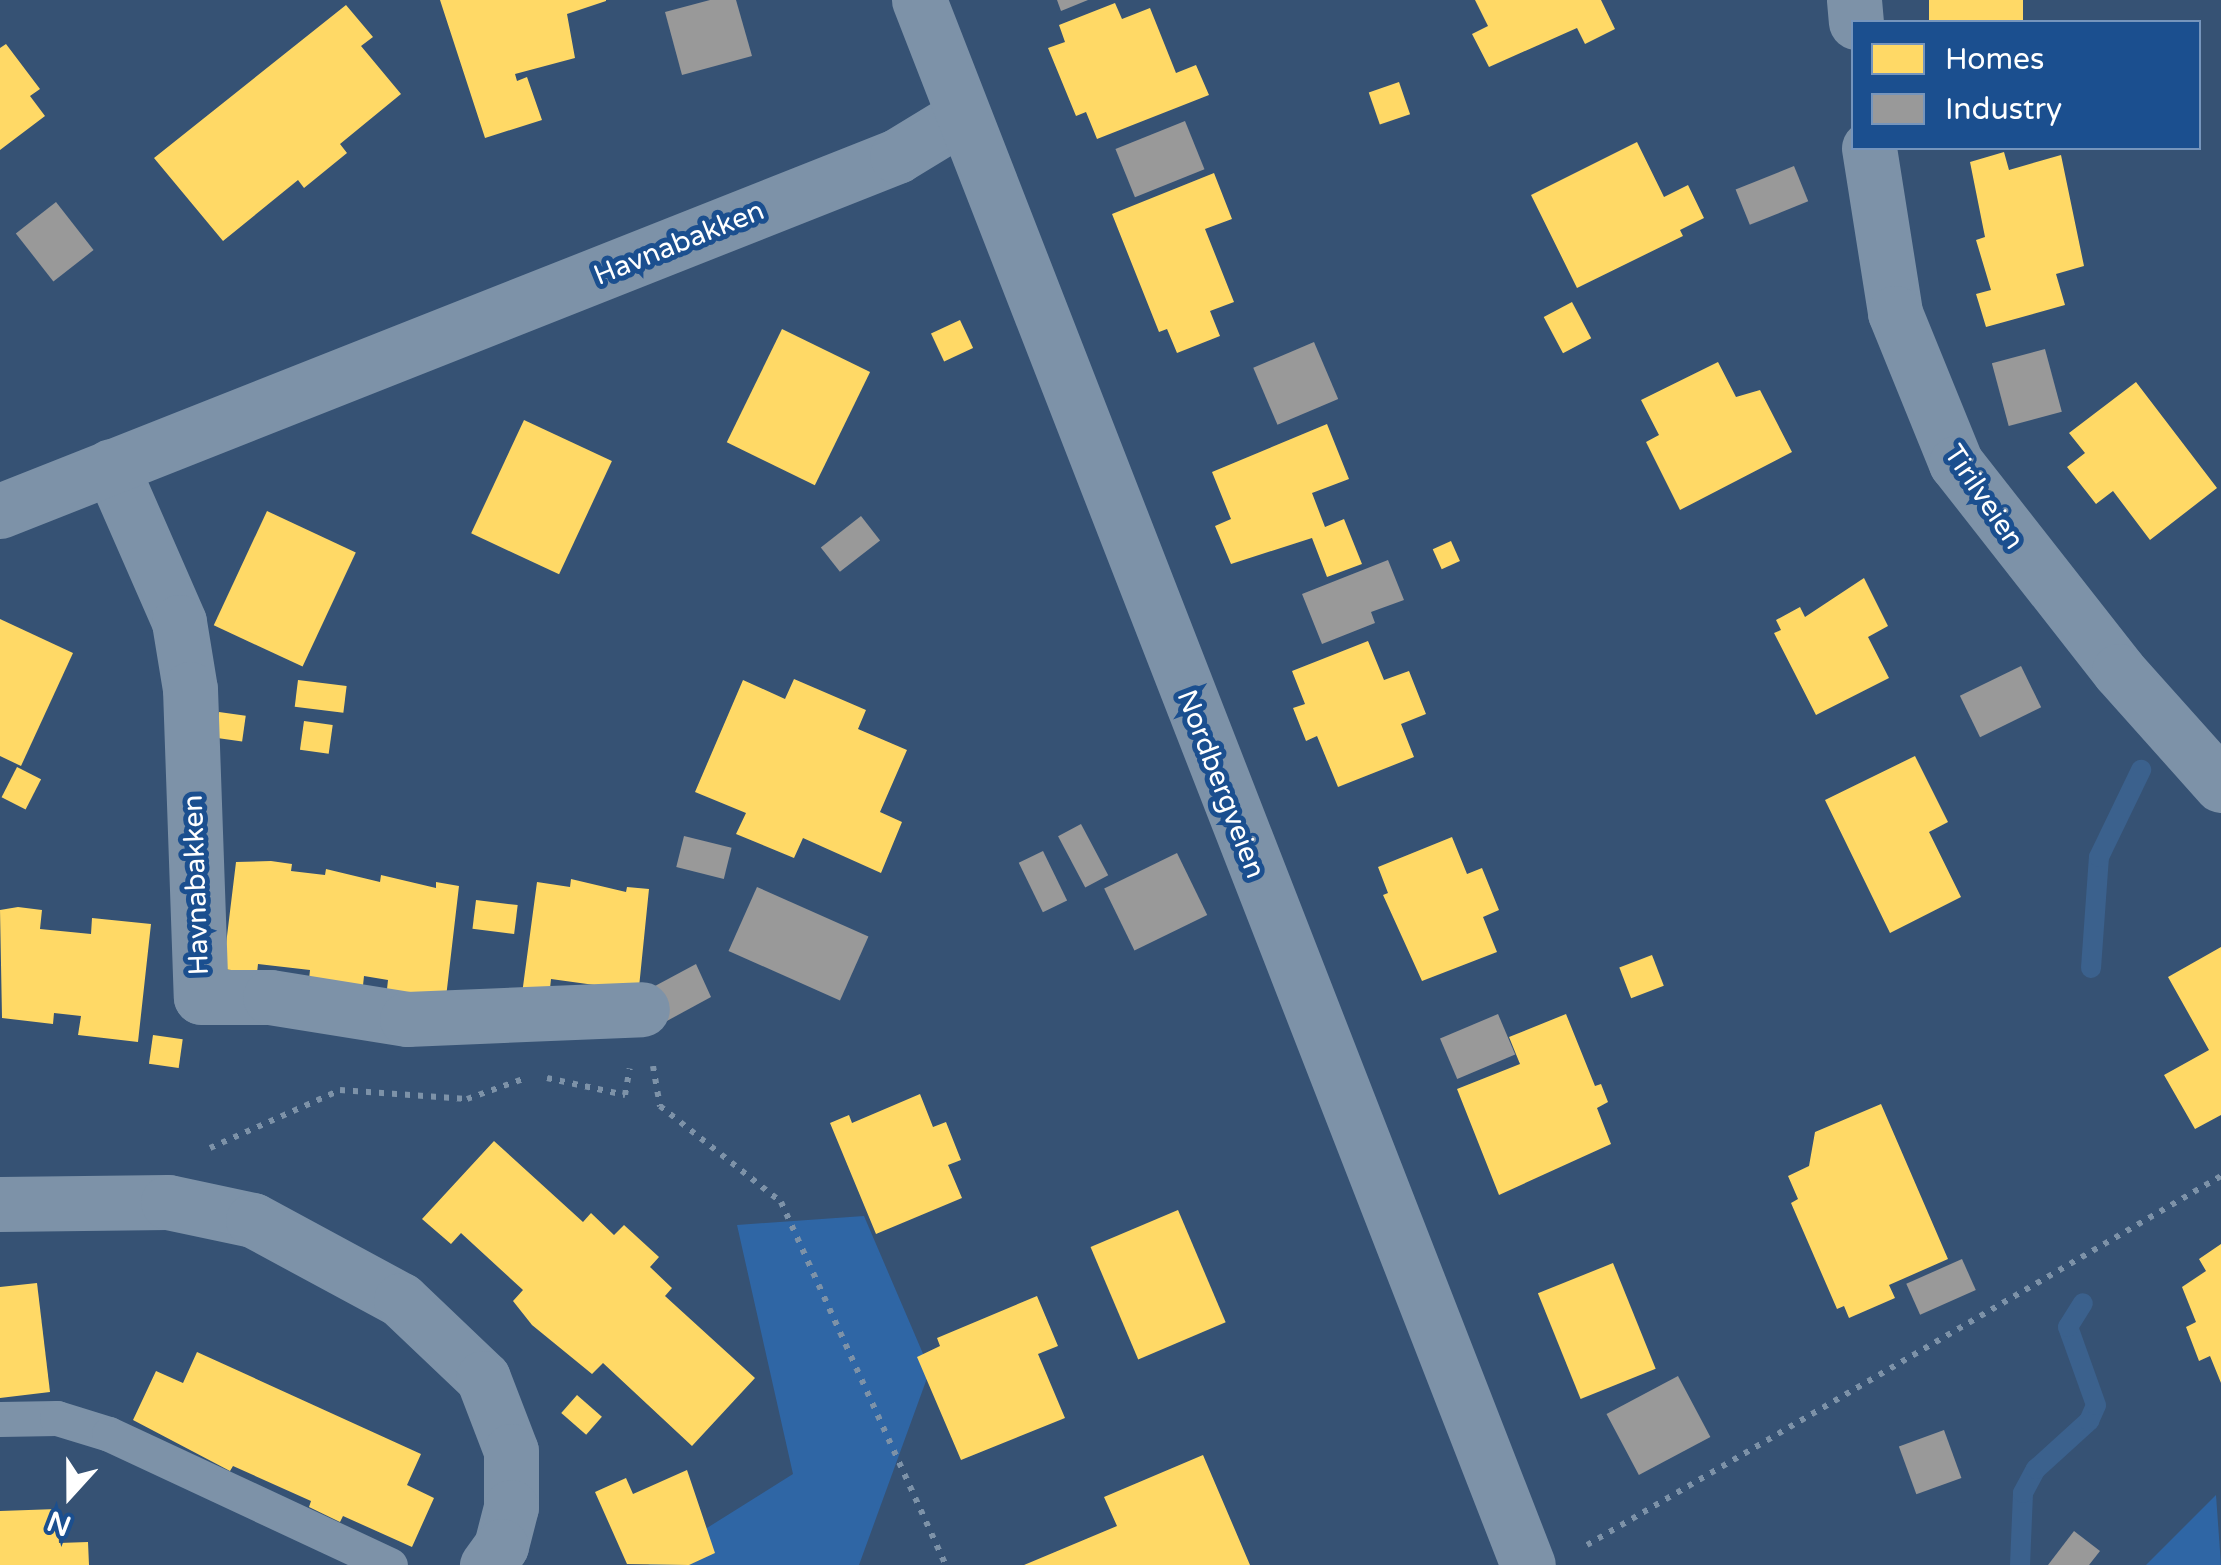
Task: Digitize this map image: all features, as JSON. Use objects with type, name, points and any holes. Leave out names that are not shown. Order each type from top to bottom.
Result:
[{"type":"street","name":"Nordbergveien","points":[[918,0],[961,117],[1552,1558]]},
{"type":"street","name":"Havnabakken","points":[[0,511],[896,156],[961,117]]},
{"type":"street","name":"Tirilveien","points":[[1869,150],[1895,313],[1956,463],[2119,671],[2221,786]]},
{"type":"street","name":"Havnabakken","points":[[111,466],[179,622],[190,689],[201,997],[270,997],[407,1019],[642,1010]]},
{"type":"street","points":[[0,1204],[168,1202],[253,1220],[401,1300],[483,1378],[511,1451],[511,1507],[501,1546],[488,1565]]},
{"type":"lane","points":[[0,1419],[57,1418],[109,1434],[390,1565]]},
{"type":"path","points":[[168,1202],[159,1167],[268,1127],[340,1090],[467,1099],[534,1074],[626,1095],[642,1010]]},
{"type":"path","points":[[642,1010],[660,1106],[782,1202],[946,1565]]},
{"type":"path","points":[[1552,1558],[2221,1176]]},
{"type":"shaded area","points":[[864,1216],[930,1370],[859,1565],[648,1565],[793,1474],[737,1225]]},
{"type":"shaded area","points":[[2216,1495],[2221,1565],[2146,1565]]},
{"type":"building: Homes","points":[[440,0],[606,1],[567,14],[575,58],[515,74],[517,81],[527,77],[542,120],[485,138]]},
{"type":"building: Homes","points":[[1475,0],[1601,0],[1615,29],[1585,44],[1577,28],[1489,67],[1472,34],[1488,26]]},
{"type":"building: Homes","points":[[1929,0],[2023,0],[2023,20],[1929,20]]},
{"type":"building: Homes","points":[[1115,3],[1122,19],[1150,8],[1176,73],[1196,65],[1209,95],[1097,139],[1086,112],[1076,116],[1048,48],[1065,42],[1059,25]]},
{"type":"building: Homes","points":[[346,5],[373,37],[361,46],[401,94],[340,144],[347,153],[304,188],[298,180],[223,241],[154,158]]},
{"type":"building: Homes","points":[[6,44],[40,89],[30,96],[45,116],[0,150],[0,48]]},
{"type":"building: Homes","points":[[1399,82],[1410,114],[1380,125],[1369,92]]},
{"type":"building: Homes","points":[[1637,142],[1664,197],[1688,185],[1704,218],[1680,230],[1683,236],[1577,288],[1531,195]]},
{"type":"building: Homes","points":[[2004,152],[2009,170],[2061,155],[2084,266],[2056,274],[2065,305],[1986,327],[1976,294],[1991,290],[1976,240],[1985,237],[1970,162]]},
{"type":"building: Homes","points":[[1214,173],[1232,219],[1205,229],[1234,302],[1210,311],[1220,336],[1177,353],[1167,329],[1159,332],[1112,214]]},
{"type":"building: Homes","points":[[1572,302],[1591,338],[1563,353],[1544,317]]},
{"type":"building: Homes","points":[[960,320],[973,348],[944,362],[931,334]]},
{"type":"building: Homes","points":[[782,329],[870,372],[815,485],[727,442]]},
{"type":"building: Homes","points":[[1718,362],[1736,397],[1760,390],[1792,452],[1680,510],[1646,442],[1659,435],[1641,400]]},
{"type":"building: Homes","points":[[2136,382],[2217,488],[2150,540],[2113,491],[2096,504],[2067,467],[2085,453],[2069,433]]},
{"type":"building: Homes","points":[[524,420],[612,461],[559,574],[471,533]]},
{"type":"building: Homes","points":[[1327,424],[1349,479],[1312,493],[1325,527],[1344,519],[1362,564],[1327,577],[1312,538],[1231,564],[1215,526],[1231,519],[1212,472]]},
{"type":"building: Homes","points":[[267,511],[356,552],[303,667],[214,625]]},
{"type":"building: Homes","points":[[1451,541],[1460,561],[1442,569],[1433,549]]},
{"type":"building: Homes","points":[[1864,578],[1888,626],[1868,637],[1889,678],[1816,715],[1774,633],[1781,630],[1776,620],[1800,607],[1805,617]]},
{"type":"building: Homes","points":[[0,619],[73,653],[21,766],[0,756]]},
{"type":"building: Homes","points":[[1368,641],[1384,680],[1409,671],[1426,714],[1401,724],[1414,757],[1338,787],[1317,736],[1306,741],[1293,708],[1305,704],[1292,671]]},
{"type":"building: Homes","points":[[794,679],[866,710],[858,729],[907,750],[880,812],[902,822],[881,873],[803,838],[794,858],[736,834],[746,813],[695,792],[743,680],[785,699]]},
{"type":"building: Homes","points":[[298,680],[347,686],[343,713],[295,707]]},
{"type":"building: Homes","points":[[219,712],[246,716],[242,742],[215,738]]},
{"type":"building: Homes","points":[[304,721],[333,725],[329,754],[300,750]]},
{"type":"building: Homes","points":[[1915,756],[1948,822],[1929,832],[1961,897],[1890,933],[1825,800]]},
{"type":"building: Homes","points":[[17,767],[41,779],[26,810],[2,797]]},
{"type":"building: Homes","points":[[1452,837],[1467,874],[1482,868],[1499,910],[1483,917],[1497,952],[1422,981],[1383,895],[1388,893],[1378,867]]},
{"type":"building: Homes","points":[[236,862],[292,864],[291,871],[325,875],[326,869],[380,882],[381,875],[436,888],[436,882],[459,886],[445,1006],[386,998],[388,980],[364,976],[362,995],[308,989],[310,970],[258,964],[257,973],[223,969]]},
{"type":"building: Homes","points":[[571,879],[626,892],[627,887],[649,889],[637,1007],[609,987],[551,979],[549,998],[522,994],[537,882],[570,887]]},
{"type":"building: Homes","points":[[476,900],[518,905],[514,934],[472,929]]},
{"type":"building: Homes","points":[[0,910],[42,910],[40,929],[91,934],[92,918],[151,924],[138,1042],[78,1035],[81,1016],[54,1013],[53,1024],[2,1018]]},
{"type":"building: Homes","points":[[2221,947],[2221,1115],[2195,1129],[2164,1075],[2209,1050],[2168,977]]},
{"type":"building: Homes","points":[[1652,955],[1664,986],[1631,998],[1619,968]]},
{"type":"building: Homes","points":[[1566,1014],[1595,1086],[1601,1084],[1608,1102],[1597,1108],[1611,1144],[1499,1195],[1457,1089],[1520,1064],[1509,1037]]},
{"type":"building: Homes","points":[[153,1035],[183,1039],[179,1068],[149,1064]]},
{"type":"building: Homes","points":[[920,1094],[933,1127],[946,1122],[961,1160],[948,1165],[962,1198],[876,1234],[830,1123],[849,1115],[852,1123]]},
{"type":"building: Homes","points":[[1881,1104],[1948,1259],[1889,1285],[1895,1298],[1849,1318],[1844,1306],[1837,1309],[1791,1203],[1798,1199],[1788,1176],[1809,1166],[1815,1132]]},
{"type":"building: Homes","points":[[494,1141],[583,1222],[591,1213],[614,1235],[624,1225],[659,1257],[650,1267],[672,1288],[665,1296],[755,1378],[692,1446],[603,1363],[592,1374],[532,1325],[513,1301],[523,1290],[461,1233],[451,1244],[422,1219]]},
{"type":"building: Homes","points":[[1178,1210],[1226,1322],[1138,1359],[1091,1247]]},
{"type":"building: Homes","points":[[2221,1244],[2221,1383],[2210,1356],[2199,1361],[2186,1327],[2196,1322],[2182,1287],[2206,1271],[2199,1259]]},
{"type":"building: Homes","points":[[1613,1263],[1656,1369],[1581,1399],[1538,1293]]},
{"type":"building: Homes","points":[[37,1283],[50,1392],[0,1398],[0,1287]]},
{"type":"building: Homes","points":[[1037,1296],[1058,1346],[1038,1354],[1065,1418],[961,1460],[917,1357],[940,1346],[937,1338]]},
{"type":"building: Homes","points":[[197,1352],[421,1454],[407,1485],[434,1498],[412,1547],[343,1516],[340,1522],[309,1507],[311,1501],[233,1466],[230,1471],[133,1420],[156,1371],[183,1383]]},
{"type":"building: Homes","points":[[577,1395],[602,1417],[586,1435],[561,1413]]},
{"type":"building: Homes","points":[[1203,1455],[1250,1565],[1024,1565],[1117,1526],[1104,1497]]},
{"type":"building: Homes","points":[[687,1470],[715,1553],[689,1565],[627,1564],[595,1492],[626,1478],[633,1494]]},
{"type":"building: Homes","points":[[57,1509],[59,1543],[88,1542],[89,1565],[0,1565],[0,1511]]},
{"type":"building: Industry","points":[[710,0],[736,0],[752,56],[682,75],[665,12]]},
{"type":"building: Industry","points":[[1057,0],[1088,0],[1061,11]]},
{"type":"building: Industry","points":[[1185,121],[1204,169],[1135,197],[1115,149]]},
{"type":"building: Industry","points":[[1794,166],[1808,201],[1750,225],[1736,190]]},
{"type":"building: Industry","points":[[56,202],[94,250],[53,281],[16,233]]},
{"type":"building: Industry","points":[[1314,342],[1338,399],[1277,425],[1253,368]]},
{"type":"building: Industry","points":[[2045,349],[2062,412],[2009,426],[1992,363]]},
{"type":"building: Industry","points":[[861,516],[880,540],[840,572],[821,547]]},
{"type":"building: Industry","points":[[1388,560],[1404,600],[1371,612],[1375,623],[1322,644],[1302,594]]},
{"type":"building: Industry","points":[[2021,666],[2041,707],[1980,737],[1960,696]]},
{"type":"building: Industry","points":[[1081,824],[1108,875],[1085,887],[1058,836]]},
{"type":"building: Industry","points":[[684,836],[732,848],[724,879],[676,867]]},
{"type":"building: Industry","points":[[1043,851],[1067,900],[1043,912],[1019,863]]},
{"type":"building: Industry","points":[[1177,853],[1207,915],[1134,951],[1104,889]]},
{"type":"building: Industry","points":[[757,887],[868,937],[840,1001],[729,951]]},
{"type":"building: Industry","points":[[696,964],[711,997],[665,1022],[655,986]]},
{"type":"building: Industry","points":[[1498,1014],[1515,1055],[1457,1079],[1440,1039]]},
{"type":"building: Industry","points":[[1962,1259],[1976,1290],[1920,1315],[1906,1284]]},
{"type":"building: Industry","points":[[1678,1376],[1710,1437],[1639,1475],[1606,1414]]},
{"type":"building: Industry","points":[[1944,1430],[1961,1478],[1916,1494],[1899,1446]]},
{"type":"building: Industry","points":[[2074,1531],[2100,1551],[2089,1565],[2048,1565]]},
{"type":"waterway","points":[[2091,968],[2099,857],[2141,770]]},
{"type":"waterway","points":[[2020,1565],[2023,1493],[2036,1469],[2089,1421],[2096,1405],[2068,1327],[2083,1303]]}]
